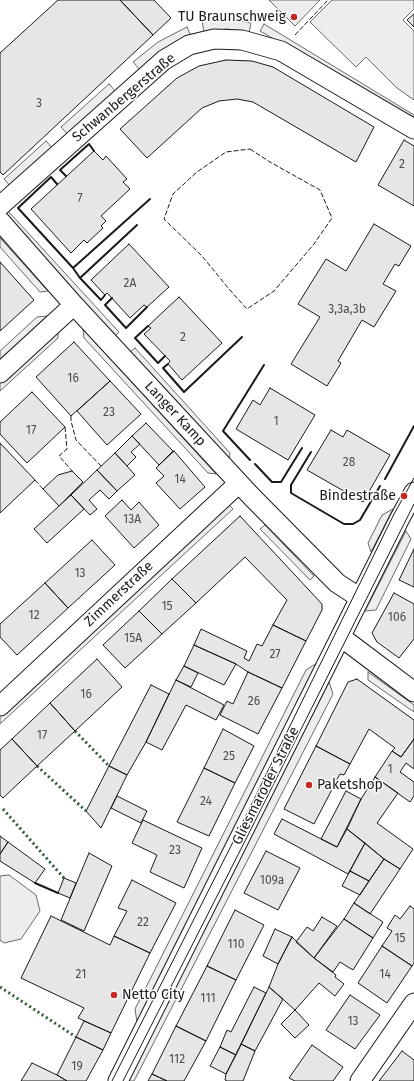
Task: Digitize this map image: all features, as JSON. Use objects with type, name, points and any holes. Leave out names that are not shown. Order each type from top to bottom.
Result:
[{"type":"street","name":"Schwanbergerstraße","points":[[0,206],[164,60],[189,45],[214,39],[242,40],[281,51],[414,129]]},
{"type":"street","name":"Langer Kamp","points":[[0,221],[74,306],[239,483],[337,583],[360,598]]},
{"type":"street","points":[[0,373],[74,306]]},
{"type":"street","name":"Zimmerstraße","points":[[0,706],[239,483]]},
{"type":"street","name":"Gliesmaroder Straße","points":[[118,1081],[414,492]]},
{"type":"street","points":[[340,637],[414,692]]},
{"type":"street","points":[[360,1081],[414,1003]]},
{"type":"shaded area","points":[[269,0],[320,0],[295,26]]},
{"type":"shaded area","points":[[332,0],[414,0],[414,9],[403,20],[414,31],[414,100],[397,88],[366,57],[356,67],[310,22]]},
{"type":"shaded area","points":[[227,18],[251,23],[249,33],[227,29],[204,32],[202,21]]},
{"type":"shaded area","points":[[264,24],[414,115],[414,121],[260,31]]},
{"type":"shaded area","points":[[187,27],[191,36],[140,70],[133,62],[158,42]]},
{"type":"shaded area","points":[[109,84],[117,93],[69,136],[61,127]]},
{"type":"shaded area","points":[[46,141],[54,150],[12,188],[4,179]]},
{"type":"shaded area","points":[[8,211],[119,332],[115,336],[4,215]]},
{"type":"shaded area","points":[[0,238],[48,291],[40,292],[0,247]]},
{"type":"shaded area","points":[[47,316],[0,359],[0,351],[37,317]]},
{"type":"shaded area","points":[[83,329],[216,474],[208,473],[84,338]]},
{"type":"shaded area","points":[[58,330],[58,338],[0,391],[0,383]]},
{"type":"shaded area","points":[[135,348],[230,453],[229,462],[130,352]]},
{"type":"shaded area","points":[[228,504],[233,509],[0,724],[0,716]]},
{"type":"shaded area","points":[[393,509],[371,552],[368,543],[382,515]]},
{"type":"shaded area","points":[[265,525],[314,576],[310,580],[260,529]]},
{"type":"shaded area","points":[[406,531],[411,539],[376,610],[365,611]]},
{"type":"shaded area","points":[[317,663],[137,1022],[135,1009],[306,670]]},
{"type":"shaded area","points":[[368,672],[414,705],[414,712],[368,680]]},
{"type":"shaded area","points":[[329,682],[333,694],[134,1081],[127,1081]]},
{"type":"shaded area","points":[[9,875],[36,895],[40,911],[21,939],[4,943],[0,940],[0,876]]},
{"type":"building","points":[[58,0],[120,0],[153,35],[3,175],[0,172],[0,53]]},
{"type":"building","points":[[120,0],[154,0],[171,18],[153,35]]},
{"type":"building","points":[[414,14],[414,27],[407,20]]},
{"type":"building","points":[[226,60],[252,61],[273,67],[374,127],[356,162],[253,102],[237,99],[219,101],[202,108],[147,158],[120,129],[177,78],[199,66]]},
{"type":"building","points":[[404,140],[414,146],[414,206],[378,185]]},
{"type":"building","points":[[94,151],[103,160],[106,156],[127,179],[123,182],[130,189],[101,216],[106,221],[101,226],[103,228],[87,243],[84,240],[71,253],[31,209]]},
{"type":"building","points":[[374,224],[411,246],[399,266],[395,264],[383,284],[396,291],[374,327],[362,320],[338,361],[341,363],[327,386],[291,364],[320,317],[298,304],[326,259],[346,271]]},
{"type":"building","points":[[129,244],[169,287],[147,307],[144,305],[130,318],[107,293],[105,295],[91,280]]},
{"type":"building","points":[[0,262],[34,300],[0,331]]},
{"type":"building","points":[[179,297],[222,343],[182,380],[168,364],[170,361],[144,334],[151,328],[148,326]]},
{"type":"building","points":[[74,342],[110,381],[71,416],[36,377]]},
{"type":"building","points":[[110,381],[141,414],[107,445],[77,411]]},
{"type":"building","points":[[270,388],[315,415],[288,460],[236,429],[253,400],[260,405]]},
{"type":"building","points":[[32,392],[65,427],[27,463],[0,434],[0,422]]},
{"type":"building","points":[[146,423],[173,451],[159,465],[132,436]]},
{"type":"building","points":[[331,430],[343,437],[347,430],[390,455],[363,502],[307,470]]},
{"type":"building","points":[[132,436],[140,444],[131,452],[136,457],[127,466],[115,453]]},
{"type":"building","points":[[0,443],[35,480],[0,513]]},
{"type":"building","points":[[174,451],[205,487],[180,509],[156,483],[164,476],[156,468]]},
{"type":"building","points":[[115,453],[135,475],[117,491],[97,470]]},
{"type":"building","points":[[97,470],[117,491],[109,499],[100,490],[89,500],[97,509],[90,515],[71,495]]},
{"type":"building","points":[[72,471],[83,482],[59,506],[43,489],[58,475]]},
{"type":"building","points":[[71,495],[84,509],[47,543],[34,529]]},
{"type":"building","points":[[122,500],[131,510],[139,502],[159,525],[134,548],[105,516]]},
{"type":"building","points":[[240,516],[322,604],[322,610],[306,641],[273,625],[287,600],[245,557],[196,603],[172,579]]},
{"type":"building","points":[[92,540],[115,565],[68,608],[45,583]]},
{"type":"building","points":[[414,549],[414,587],[399,580]]},
{"type":"building","points":[[172,579],[196,603],[162,634],[139,611]]},
{"type":"building","points":[[45,583],[68,608],[17,655],[0,637],[0,624]]},
{"type":"building","points":[[394,593],[414,604],[414,639],[399,658],[377,642],[372,633]]},
{"type":"building","points":[[139,611],[162,634],[125,668],[103,645]]},
{"type":"building","points":[[273,625],[306,641],[282,688],[248,672],[236,664],[194,645],[201,629],[247,651],[244,658],[249,661],[257,644],[262,646]]},
{"type":"building","points":[[194,645],[236,664],[224,685],[184,666]]},
{"type":"building","points":[[97,659],[122,687],[75,731],[50,703]]},
{"type":"building","points":[[184,666],[198,673],[191,687],[176,680]]},
{"type":"building","points":[[248,672],[282,688],[258,734],[220,715],[227,701],[233,704]]},
{"type":"building","points":[[357,679],[414,720],[414,739],[401,757],[392,751],[395,748],[369,729],[350,764],[316,746],[348,682]]},
{"type":"building","points":[[176,680],[224,705],[216,720],[186,705],[162,750],[146,742]]},
{"type":"building","points":[[151,685],[169,694],[146,742],[127,775],[109,766]]},
{"type":"building","points":[[50,703],[75,731],[37,766],[12,739]]},
{"type":"building","points":[[223,729],[254,746],[235,783],[204,768]]},
{"type":"building","points":[[12,739],[37,766],[3,798],[0,795],[0,750]]},
{"type":"building","points":[[414,739],[414,769],[406,763],[400,772],[414,782],[414,796],[410,802],[375,777],[392,751],[401,757]]},
{"type":"building","points":[[316,746],[350,764],[344,775],[340,774],[314,824],[284,809]]},
{"type":"building","points":[[109,766],[127,775],[101,828],[86,811]]},
{"type":"building","points":[[204,768],[235,783],[209,836],[177,822]]},
{"type":"building","points":[[375,777],[398,793],[377,823],[413,849],[400,869],[384,859],[347,829],[361,799]]},
{"type":"building","points":[[346,791],[361,799],[337,847],[321,839]]},
{"type":"building","points":[[117,796],[147,811],[141,823],[111,808]]},
{"type":"building","points":[[282,819],[337,847],[347,829],[365,843],[348,874],[274,834]]},
{"type":"building","points":[[143,820],[202,848],[184,888],[150,872],[157,855],[132,843]]},
{"type":"building","points":[[0,836],[8,842],[0,854]]},
{"type":"building","points":[[8,842],[45,869],[35,883],[0,861],[0,854]]},
{"type":"building","points":[[365,843],[384,859],[369,881],[350,871]]},
{"type":"building","points":[[266,851],[300,868],[278,910],[244,893]]},
{"type":"building","points":[[89,853],[112,866],[84,931],[61,920]]},
{"type":"building","points":[[384,859],[400,869],[370,914],[354,903]]},
{"type":"building","points":[[350,871],[369,881],[360,895],[342,886]]},
{"type":"building","points":[[64,878],[76,883],[70,898],[58,893]]},
{"type":"building","points":[[132,880],[176,903],[150,953],[114,936],[127,911],[118,908]]},
{"type":"building","points":[[354,903],[383,922],[373,938],[344,919]]},
{"type":"building","points":[[410,906],[414,909],[414,963],[412,966],[382,946],[392,931],[387,928],[395,915],[400,919]]},
{"type":"building","points":[[235,910],[264,925],[236,980],[207,966]]},
{"type":"building","points":[[51,916],[110,945],[114,936],[150,953],[111,1033],[78,1018],[84,1008],[21,978]]},
{"type":"building","points":[[322,917],[337,926],[314,958],[296,942],[307,927],[313,931]]},
{"type":"building","points":[[344,919],[373,938],[353,970],[340,962],[333,972],[314,958]]},
{"type":"building","points":[[275,929],[292,937],[278,964],[263,956]]},
{"type":"building","points":[[292,937],[314,958],[336,975],[335,977],[344,984],[335,996],[319,983],[295,1010],[269,987],[278,964]]},
{"type":"building","points":[[382,946],[412,966],[387,1003],[358,983]]},
{"type":"building","points":[[207,966],[236,980],[206,1041],[176,1026]]},
{"type":"building","points":[[254,987],[266,993],[236,1055],[220,1047],[227,1030],[231,1032]]},
{"type":"building","points":[[269,987],[283,999],[255,1051],[241,1044]]},
{"type":"building","points":[[350,995],[380,1015],[355,1049],[326,1030]]},
{"type":"building","points":[[295,1010],[309,1025],[295,1038],[281,1024]]},
{"type":"building","points":[[84,1021],[111,1033],[103,1050],[76,1037]]},
{"type":"building","points":[[176,1026],[206,1041],[184,1081],[167,1081],[152,1074]]},
{"type":"building","points":[[76,1037],[103,1050],[86,1081],[67,1081],[57,1075]]},
{"type":"building","points":[[241,1044],[255,1051],[243,1081],[227,1081],[225,1080],[226,1074]]},
{"type":"building","points":[[312,1045],[343,1067],[333,1081],[295,1081],[289,1078]]},
{"type":"building","points":[[220,1047],[236,1055],[226,1074],[210,1066]]},
{"type":"building","points":[[402,1051],[414,1060],[414,1081],[379,1081]]},
{"type":"building","points":[[32,1063],[57,1075],[67,1081],[21,1081]]},
{"type":"building","points":[[152,1074],[167,1081],[148,1081]]},
{"type":"tram line","points":[[112,1081],[231,846],[393,516],[414,478]]},
{"type":"tram line","points":[[123,1081],[414,504]]},
{"type":"hedge","points":[[75,731],[109,766]]},
{"type":"hedge","points":[[37,766],[86,811]]},
{"type":"hedge","points":[[3,809],[64,878]]},
{"type":"hedge","points":[[0,987],[76,1037]]},
{"type":"fence","points":[[295,35],[328,0]]},
{"type":"fence","points":[[250,149],[320,190],[332,218],[314,244],[274,291],[247,309],[202,256],[164,219],[173,194],[197,172],[226,152],[250,149]]},
{"type":"fence","points":[[71,416],[76,440],[101,466]]},
{"type":"fence","points":[[65,427],[67,449],[59,456],[72,471]]},
{"type":"fence","points":[[35,480],[43,489]]},
{"type":"wall","points":[[66,176],[60,170],[89,144],[94,151]]},
{"type":"wall","points":[[57,184],[51,177],[18,208],[73,268],[150,199]]},
{"type":"wall","points":[[105,295],[101,300],[80,278],[137,225]]},
{"type":"wall","points":[[73,268],[80,278]]},
{"type":"wall","points":[[112,298],[105,305],[126,328],[147,307]]},
{"type":"wall","points":[[148,326],[135,338],[158,363],[165,356]]},
{"type":"wall","points":[[168,364],[163,368],[184,392],[242,337]]},
{"type":"wall","points":[[250,460],[223,431],[264,365]]},
{"type":"wall","points":[[385,479],[414,426]]},
{"type":"wall","points":[[255,464],[272,482],[281,482],[302,448]]},
{"type":"wall","points":[[311,452],[291,485],[291,493],[344,524],[353,524],[360,520],[380,486]]},
{"type":"wall","points":[[35,883],[58,893]]},
{"type":"place","name":"TU Braunschweig","points":[[294,17]]},
{"type":"place","name":"Bindestraße","points":[[404,496]]},
{"type":"place","name":"Paketshop","points":[[309,785]]},
{"type":"place","name":"Netto City","points":[[114,995]]}]
